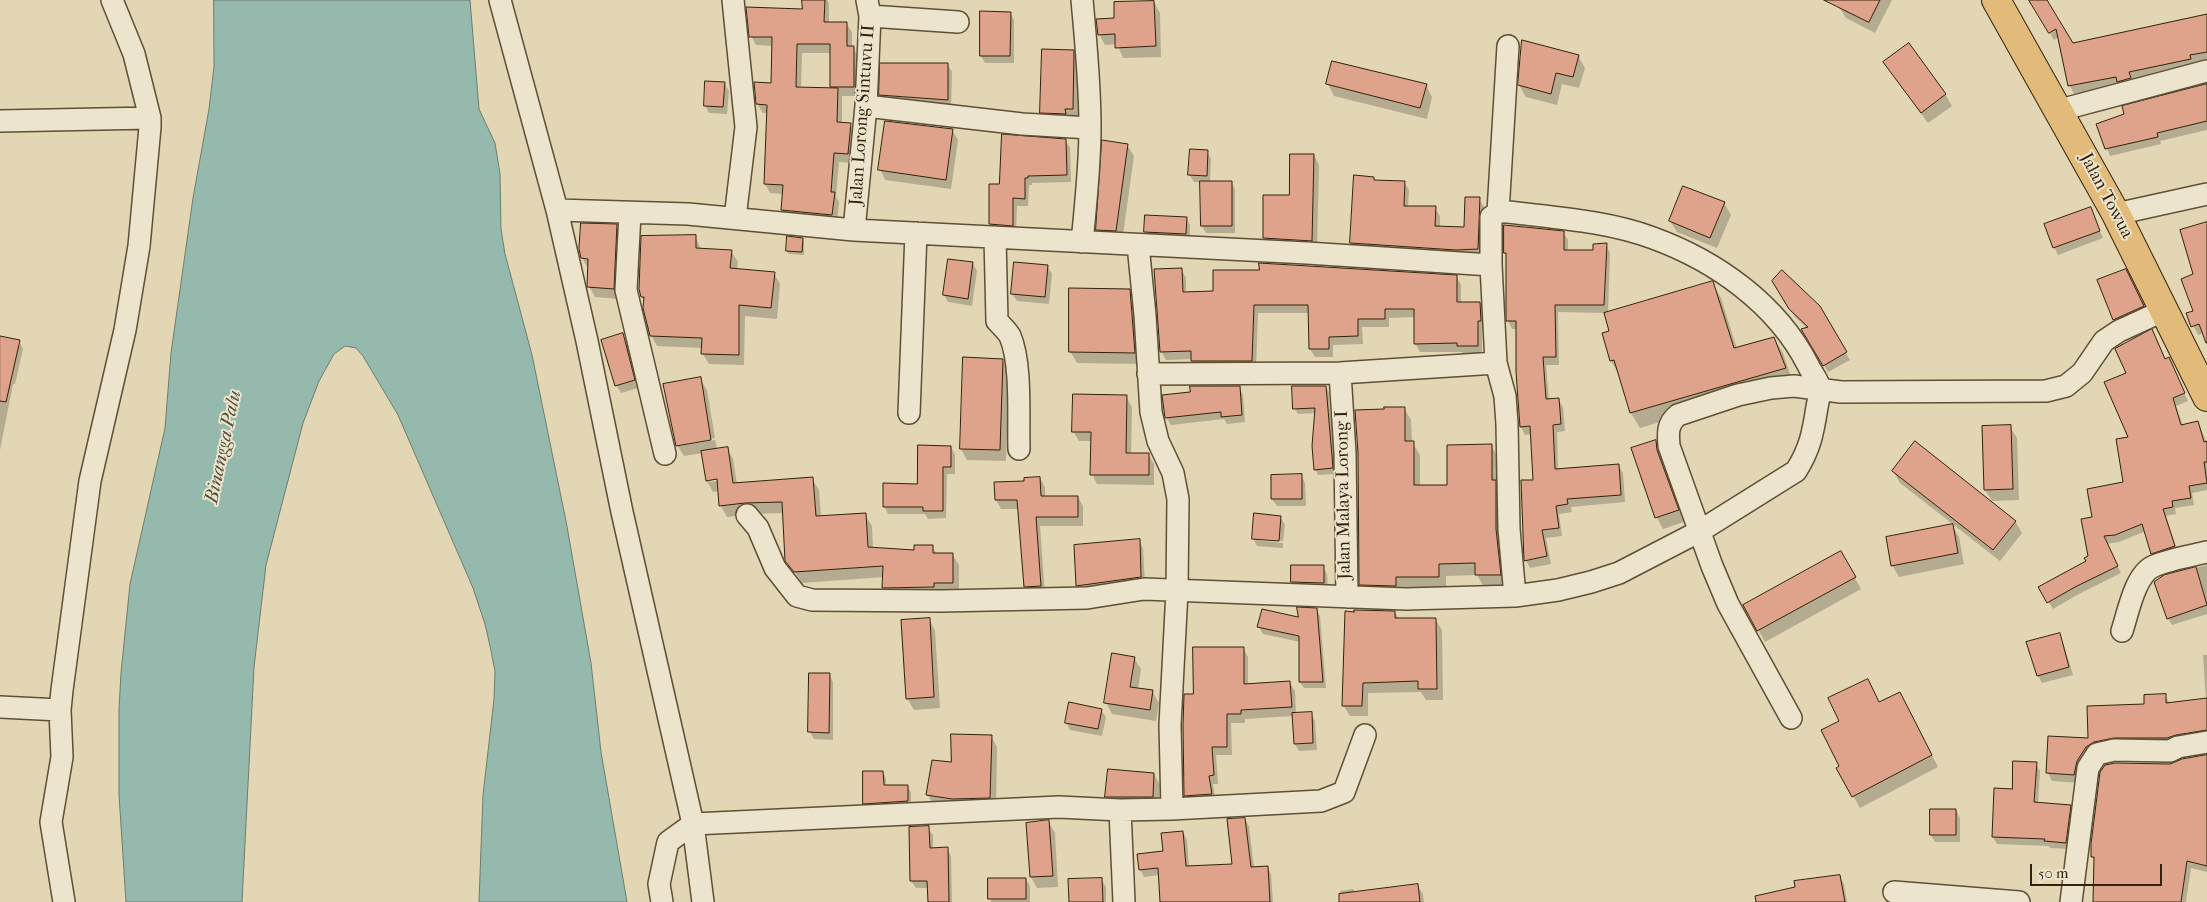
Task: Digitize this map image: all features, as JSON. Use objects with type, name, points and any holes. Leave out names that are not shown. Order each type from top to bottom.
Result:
[{"type":"main road","name":"Jalan Towua","points":[[1996,0],[2060,110],[2116,214],[2207,398]]},
{"type":"street","points":[[64,902],[51,822],[62,757],[60,710],[90,481],[125,330],[139,246],[150,118],[134,54],[112,0]]},
{"type":"street","points":[[500,0],[557,210],[587,341],[622,512],[693,824],[703,902]]},
{"type":"street","points":[[733,0],[746,127],[735,218]]},
{"type":"street","points":[[1082,0],[1089,74],[1090,128],[1089,173],[1082,242]]},
{"type":"street","points":[[868,8],[958,22]]},
{"type":"street","name":"Jalan Lorong Sintuvu II","points":[[854,230],[866,106],[868,8]]},
{"type":"street","points":[[1498,212],[1508,46]]},
{"type":"street","points":[[2060,110],[2207,71]]},
{"type":"street","points":[[866,106],[1022,124],[1090,128]]},
{"type":"street","points":[[0,121],[150,118]]},
{"type":"street","points":[[2116,214],[2207,194]]},
{"type":"street","points":[[557,210],[735,218],[854,230],[1307,253],[1491,265]]},
{"type":"street","points":[[630,212],[626,290],[665,454]]},
{"type":"street","points":[[1347,597],[1406,599],[1515,596],[1558,590],[1619,573],[1700,531],[1796,471],[1806,456],[1812,440],[1820,388],[1802,352],[1776,316],[1740,286],[1691,253],[1652,237],[1609,224],[1508,212],[1498,212],[1490,217],[1496,363],[1505,396],[1509,529],[1515,596]]},
{"type":"street","points":[[909,413],[916,233]]},
{"type":"street","points":[[995,237],[997,322],[1008,334],[1012,342],[1018,377],[1019,448]]},
{"type":"street","points":[[1138,245],[1145,315],[1151,412],[1158,440],[1173,473],[1178,499],[1177,591],[1170,725],[1172,809]]},
{"type":"street","points":[[1791,718],[1728,604],[1712,566],[1669,446],[1669,425],[1673,419],[1678,415],[1730,398],[1770,388],[1794,386],[1841,392],[2046,391],[2066,386],[2082,373],[2104,341],[2118,331],[2165,310]]},
{"type":"street","points":[[1148,374],[1340,373],[1496,363]]},
{"type":"street","name":"Jalan Malaya Lorong I","points":[[747,515],[758,528],[775,568],[797,596],[812,600],[941,601],[1087,598],[1144,589],[1347,597],[1345,453],[1340,373]]},
{"type":"street","points":[[2122,631],[2135,590],[2142,576],[2152,566],[2207,552]]},
{"type":"street","points":[[0,707],[60,710]]},
{"type":"street","points":[[662,902],[659,884],[668,842],[693,824],[1059,807],[1120,810],[1172,809],[1321,801],[1344,792],[1365,735]]},
{"type":"street","points":[[2071,902],[2088,768],[2097,754],[2114,750],[2170,751],[2178,747],[2207,742]]},
{"type":"street","points":[[1120,810],[1124,902]]},
{"type":"street","points":[[1894,892],[2019,902]]},
{"type":"water","name":"Binangga Palu","points":[[214,0],[470,0],[479,109],[495,143],[500,174],[501,229],[505,254],[532,355],[566,521],[591,663],[601,752],[627,902],[479,902],[483,795],[494,699],[495,671],[485,624],[473,588],[398,415],[363,356],[356,348],[345,346],[334,354],[319,381],[303,423],[266,565],[254,667],[242,902],[126,902],[119,795],[121,673],[130,584],[165,428],[171,353],[214,67]]},
{"type":"building","points":[[802,0],[825,0],[824,22],[847,22],[847,46],[854,46],[854,87],[830,87],[830,44],[797,44],[796,87],[838,88],[837,122],[851,123],[848,154],[834,153],[831,192],[835,192],[832,215],[781,210],[783,185],[764,184],[767,105],[756,104],[754,82],[771,83],[772,37],[749,37],[746,7],[802,9]]},
{"type":"building","points":[[1824,0],[1880,0],[1869,22]]},
{"type":"building","points":[[2029,0],[2047,0],[2073,43],[2207,14],[2207,52],[2190,55],[2191,59],[2129,72],[2131,78],[2117,82],[2116,77],[2068,86],[2056,29],[2049,33]]},
{"type":"building","points":[[1154,1],[1156,46],[1115,48],[1115,34],[1098,35],[1096,19],[1114,18],[1114,2]]},
{"type":"building","points":[[980,11],[1011,12],[1010,56],[980,56]]},
{"type":"building","points":[[1522,40],[1579,55],[1573,77],[1556,73],[1551,94],[1518,85]]},
{"type":"building","points":[[1909,43],[1946,94],[1921,113],[1883,62]]},
{"type":"building","points":[[1042,49],[1074,50],[1073,109],[1065,109],[1066,114],[1040,113]]},
{"type":"building","points":[[1332,61],[1427,84],[1420,108],[1326,84]]},
{"type":"building","points":[[880,63],[948,63],[948,100],[879,95]]},
{"type":"building","points":[[705,81],[725,82],[723,107],[704,106]]},
{"type":"building","points":[[2207,84],[2207,121],[2157,133],[2158,137],[2105,149],[2096,124],[2124,114],[2122,106]]},
{"type":"building","points":[[885,121],[953,129],[946,180],[878,170]]},
{"type":"building","points":[[1002,134],[1066,139],[1067,175],[1028,176],[1028,178],[1025,178],[1025,199],[1013,198],[1013,226],[989,224],[989,184],[999,184]]},
{"type":"building","points":[[1102,140],[1128,144],[1116,231],[1096,230]]},
{"type":"building","points":[[1190,149],[1208,150],[1207,176],[1188,175]]},
{"type":"building","points":[[1290,154],[1314,154],[1312,241],[1263,238],[1263,195],[1289,195]]},
{"type":"building","points":[[1354,175],[1374,177],[1374,180],[1405,181],[1404,206],[1436,206],[1435,226],[1464,227],[1465,197],[1480,197],[1478,249],[1456,250],[1350,243]]},
{"type":"building","points":[[1200,181],[1232,181],[1232,226],[1201,226]]},
{"type":"building","points":[[1683,186],[1725,202],[1710,238],[1669,221]]},
{"type":"building","points":[[2091,207],[2100,231],[2053,248],[2044,224]]},
{"type":"building","points":[[1145,215],[1187,217],[1186,234],[1144,232]]},
{"type":"building","points":[[2207,222],[2206,343],[2199,324],[2191,327],[2186,313],[2193,311],[2181,279],[2193,274],[2180,230]]},
{"type":"building","points":[[581,223],[617,224],[614,289],[587,287],[588,259],[581,258],[579,249]]},
{"type":"building","points":[[1504,225],[1564,231],[1564,250],[1593,250],[1593,244],[1607,243],[1604,305],[1555,305],[1556,357],[1543,357],[1546,399],[1559,398],[1561,424],[1553,425],[1555,469],[1619,464],[1621,495],[1567,499],[1568,504],[1556,506],[1559,528],[1542,530],[1547,556],[1524,561],[1521,480],[1533,480],[1530,426],[1520,427],[1516,372],[1516,321],[1506,321]]},
{"type":"building","points":[[696,235],[696,248],[732,250],[730,268],[775,272],[771,308],[739,305],[739,355],[701,354],[702,338],[650,336],[643,308],[644,297],[641,297],[639,289],[641,236]]},
{"type":"building","points":[[787,236],[803,238],[802,252],[786,251]]},
{"type":"building","points":[[948,259],[973,262],[968,299],[943,295]]},
{"type":"building","points":[[1014,262],[1048,265],[1045,297],[1011,294]]},
{"type":"building","points":[[1259,263],[1457,275],[1457,302],[1480,302],[1481,321],[1478,321],[1478,346],[1457,346],[1457,343],[1414,344],[1414,309],[1385,309],[1385,319],[1358,319],[1358,336],[1329,337],[1329,349],[1309,349],[1308,305],[1254,305],[1252,361],[1191,361],[1191,351],[1160,352],[1154,269],[1182,268],[1183,292],[1213,291],[1213,270],[1259,270]]},
{"type":"building","points":[[2126,269],[2144,306],[2113,320],[2097,280]]},
{"type":"building","points":[[1782,270],[1820,306],[1847,352],[1823,366],[1801,329],[1808,327],[1789,309],[1772,281]]},
{"type":"building","points":[[1713,281],[1734,348],[1774,337],[1786,368],[1630,413],[1614,360],[1610,361],[1602,333],[1609,331],[1604,313]]},
{"type":"building","points":[[1069,288],[1130,289],[1135,353],[1069,352]]},
{"type":"building","points":[[2152,329],[2165,359],[2169,357],[2185,393],[2173,398],[2181,425],[2198,421],[2204,442],[2207,441],[2207,462],[2204,462],[2207,483],[2189,486],[2191,498],[2172,501],[2173,507],[2163,509],[2175,546],[2151,554],[2142,524],[2115,535],[2104,536],[2118,566],[2047,603],[2038,587],[2086,561],[2084,558],[2088,556],[2081,519],[2092,517],[2087,489],[2123,482],[2116,439],[2128,437],[2104,382],[2126,373],[2115,349]]},
{"type":"building","points":[[623,333],[635,380],[615,386],[601,340]]},
{"type":"building","points":[[0,336],[20,340],[6,402],[0,401]]},
{"type":"building","points":[[963,357],[1003,359],[1000,450],[960,449]]},
{"type":"building","points":[[701,377],[711,440],[676,446],[663,384]]},
{"type":"building","points":[[1190,386],[1240,386],[1242,415],[1221,417],[1221,412],[1165,418],[1162,395],[1190,392]]},
{"type":"building","points":[[1292,386],[1326,386],[1333,468],[1314,470],[1312,446],[1315,408],[1293,409]]},
{"type":"building","points":[[1073,394],[1127,395],[1126,453],[1149,453],[1149,475],[1090,475],[1091,432],[1072,432]]},
{"type":"building","points":[[1384,407],[1405,407],[1405,441],[1414,441],[1414,485],[1447,485],[1447,445],[1492,444],[1492,480],[1496,480],[1496,529],[1501,575],[1475,575],[1475,563],[1439,564],[1439,577],[1396,577],[1396,586],[1359,585],[1358,453],[1355,410],[1384,409]]},
{"type":"building","points":[[2011,425],[2013,489],[1984,490],[1982,426]]},
{"type":"building","points":[[1656,440],[1657,450],[1679,510],[1655,518],[1631,448]]},
{"type":"building","points":[[1915,441],[2016,521],[1993,550],[1892,471]]},
{"type":"building","points":[[918,445],[951,446],[951,467],[943,467],[943,511],[923,511],[923,507],[883,507],[883,483],[917,484]]},
{"type":"building","points":[[728,447],[733,483],[813,477],[816,516],[866,513],[868,547],[914,550],[914,545],[933,545],[933,553],[953,553],[953,583],[934,583],[934,587],[882,588],[883,566],[794,572],[785,561],[782,502],[719,506],[717,479],[706,481],[701,451]]},
{"type":"building","points":[[1302,474],[1302,499],[1271,499],[1271,475]]},
{"type":"building","points":[[1040,477],[1041,496],[1078,496],[1078,517],[1036,517],[1041,586],[1024,587],[1017,500],[995,500],[994,482],[1024,481],[1024,478]]},
{"type":"building","points":[[1254,513],[1281,516],[1279,541],[1252,539]]},
{"type":"building","points":[[1953,524],[1958,553],[1891,566],[1886,537]]},
{"type":"building","points":[[1140,539],[1141,577],[1076,586],[1074,545]]},
{"type":"building","points":[[1841,551],[1856,577],[1757,631],[1743,605]]},
{"type":"building","points":[[1291,565],[1324,565],[1324,583],[1291,582]]},
{"type":"building","points":[[2196,567],[2207,605],[2167,619],[2154,582],[2164,575]]},
{"type":"building","points":[[1297,607],[1317,608],[1323,682],[1299,682],[1299,636],[1257,627],[1262,609],[1298,617]]},
{"type":"building","points":[[1354,610],[1395,611],[1395,618],[1436,618],[1437,689],[1418,689],[1418,681],[1363,683],[1362,706],[1342,706],[1345,611],[1354,612]]},
{"type":"building","points":[[930,618],[934,697],[906,699],[901,620]]},
{"type":"building","points":[[2060,633],[2069,667],[2037,676],[2026,642]]},
{"type":"building","points":[[1193,647],[1244,647],[1244,684],[1290,681],[1292,707],[1241,710],[1241,714],[1227,714],[1227,747],[1212,747],[1214,775],[1209,776],[1212,794],[1184,796],[1184,694],[1193,694]]},
{"type":"building","points":[[1112,653],[1135,657],[1130,687],[1153,690],[1150,710],[1104,703]]},
{"type":"building","points":[[809,673],[830,673],[829,733],[808,732]]},
{"type":"building","points":[[1868,679],[1879,702],[1900,692],[1932,755],[1852,797],[1836,768],[1839,766],[1821,730],[1839,721],[1828,698]]},
{"type":"building","points":[[2166,694],[2166,703],[2207,698],[2207,730],[2167,738],[2114,738],[2094,742],[2086,747],[2077,761],[2074,775],[2046,773],[2048,736],[2088,738],[2087,706],[2144,704],[2144,695]]},
{"type":"building","points":[[1069,702],[1102,709],[1098,729],[1065,723]]},
{"type":"building","points":[[1312,712],[1313,743],[1294,744],[1292,713]]},
{"type":"building","points":[[951,734],[992,735],[990,798],[952,799],[926,795],[932,760],[951,762]]},
{"type":"building","points":[[2207,755],[2207,866],[2187,861],[2181,902],[2093,902],[2094,857],[2091,857],[2091,844],[2100,772],[2105,765],[2115,763],[2170,764],[2182,759]]},
{"type":"building","points":[[2013,761],[2037,762],[2034,802],[2071,805],[2066,843],[2044,841],[2045,839],[1992,837],[1994,788],[2012,789]]},
{"type":"building","points":[[1108,769],[1154,773],[1153,797],[1105,797]]},
{"type":"building","points":[[863,771],[883,771],[884,785],[908,785],[908,801],[863,804]]},
{"type":"building","points":[[1930,809],[1956,809],[1956,835],[1930,835]]},
{"type":"building","points":[[1245,818],[1251,867],[1268,866],[1270,902],[1160,902],[1158,868],[1139,870],[1137,854],[1163,851],[1161,833],[1183,831],[1186,866],[1232,864],[1227,819]]},
{"type":"building","points":[[1049,820],[1053,876],[1030,877],[1026,823]]},
{"type":"building","points":[[929,826],[930,848],[948,847],[949,902],[928,902],[927,881],[910,881],[909,827]]},
{"type":"building","points":[[1840,875],[1845,902],[1756,902],[1755,896],[1795,887],[1794,881]]},
{"type":"building","points":[[988,878],[1026,878],[1026,899],[988,899]]},
{"type":"building","points":[[1102,878],[1103,902],[1069,902],[1068,879]]},
{"type":"building","points":[[1418,884],[1420,902],[1339,902],[1339,894]]}]
